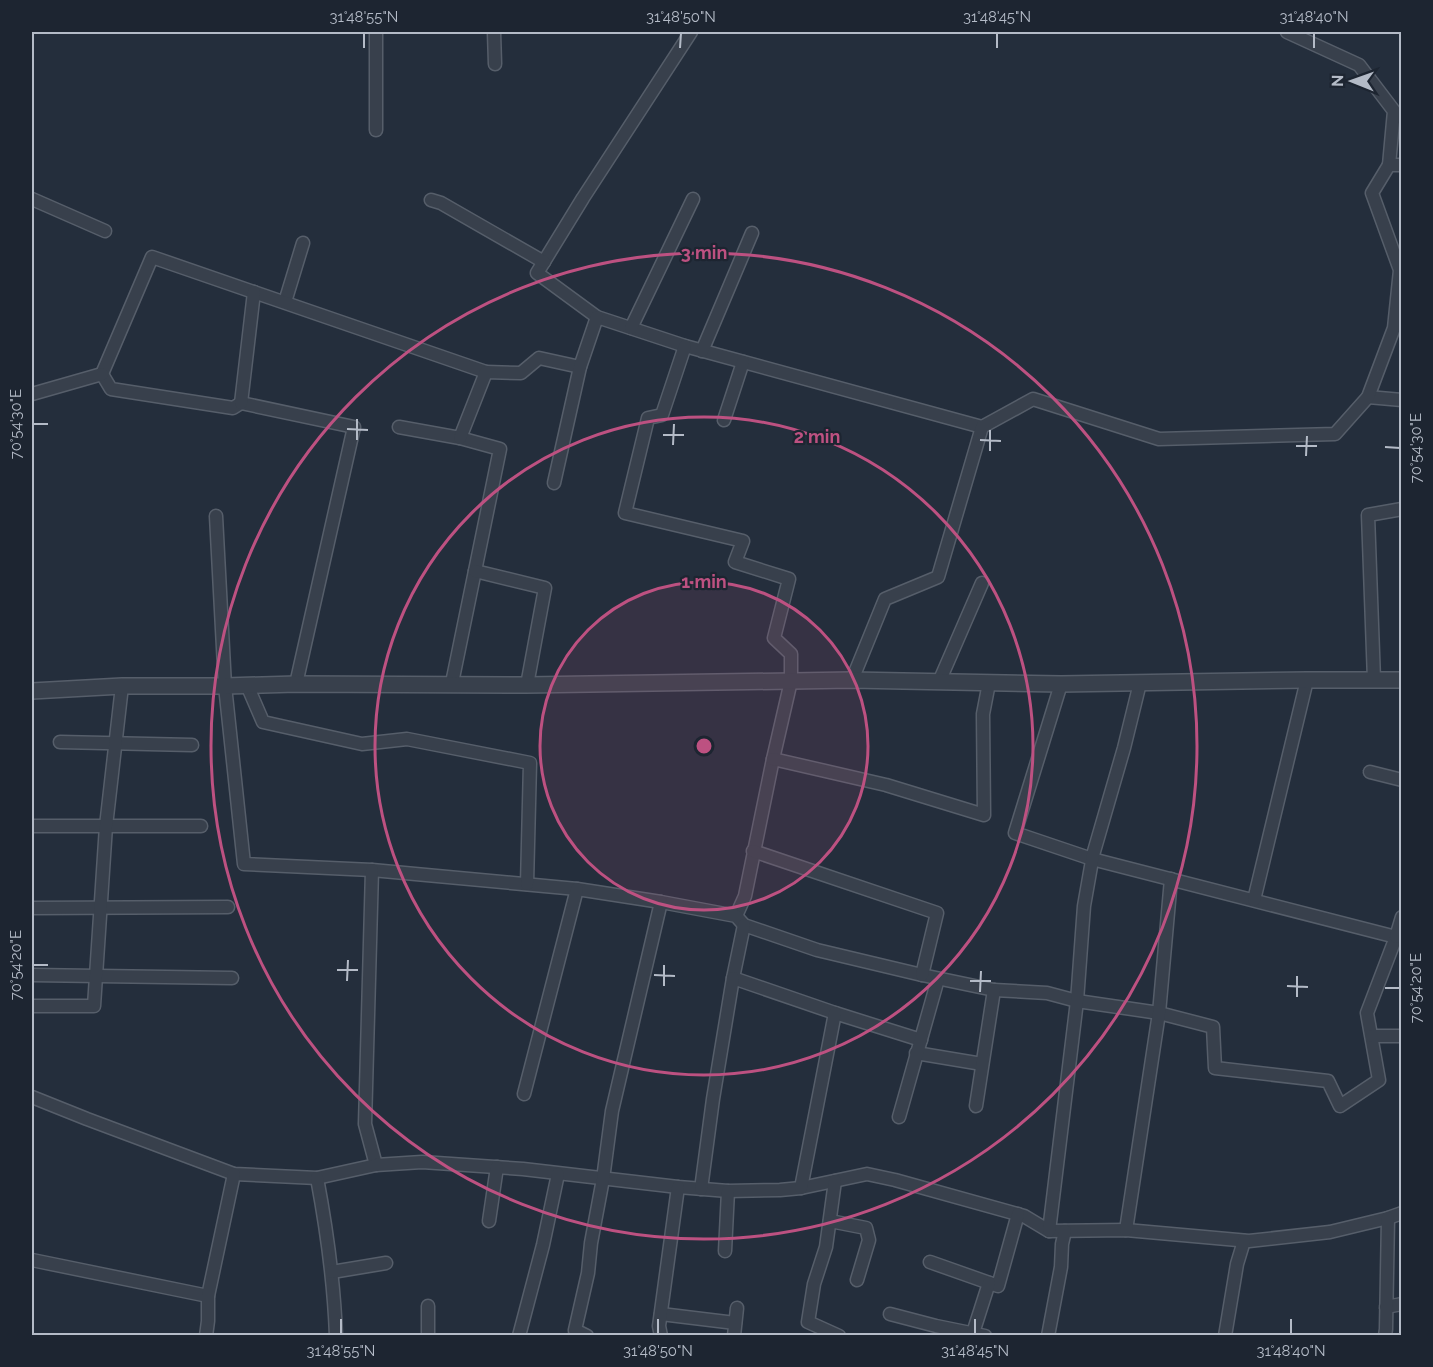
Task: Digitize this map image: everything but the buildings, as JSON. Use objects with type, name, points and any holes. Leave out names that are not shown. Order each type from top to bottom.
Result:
[{"type":"street","points":[[376,32],[376,130]]},
{"type":"street","points":[[494,32],[495,64]]},
{"type":"street","points":[[691,32],[537,273],[597,317],[702,351],[982,427],[1033,399],[1159,439],[1335,434],[1368,397],[1394,328],[1400,270],[1372,193],[1395,165],[1394,111],[1359,65],[1287,32]]},
{"type":"street","points":[[32,199],[105,231]]},
{"type":"street","points":[[631,328],[693,199]]},
{"type":"street","points":[[431,200],[441,203],[544,262]]},
{"type":"street","points":[[702,351],[752,232]]},
{"type":"street","points":[[285,302],[303,243]]},
{"type":"street","points":[[102,374],[152,257],[486,372],[521,373],[539,358],[580,367]]},
{"type":"street","points":[[241,403],[254,292]]},
{"type":"street","points":[[554,483],[580,367],[597,317]]},
{"type":"street","points":[[685,346],[662,415],[648,418],[625,513],[743,541],[735,562],[789,579],[774,638],[791,654],[790,681],[740,921],[701,1189]]},
{"type":"street","points":[[724,420],[743,362]]},
{"type":"street","points":[[460,438],[486,372]]},
{"type":"street","points":[[32,394],[102,374]]},
{"type":"street","points":[[102,374],[111,389],[233,408],[241,403],[354,427],[296,684]]},
{"type":"street","points":[[1368,397],[1401,400]]},
{"type":"street","points":[[399,427],[460,438],[501,449],[452,683]]},
{"type":"street","points":[[852,680],[885,599],[938,577],[982,427]]},
{"type":"street","points":[[1374,680],[1368,515],[1401,509]]},
{"type":"street","points":[[216,516],[225,686],[244,864],[372,870],[527,884],[661,902],[740,921],[817,950],[938,979],[993,990],[1047,993],[1077,1001],[1159,1013],[1213,1026],[1215,1068],[1328,1081],[1340,1106],[1379,1080],[1367,1013],[1396,953],[1396,937],[1401,917]]},
{"type":"street","points":[[475,571],[546,588],[527,685]]},
{"type":"street","points":[[939,682],[982,583]]},
{"type":"street","points":[[32,691],[122,686],[296,684],[527,685],[852,680],[1061,684],[1401,680]]},
{"type":"street","points":[[1254,900],[1307,680]]},
{"type":"street","points":[[772,759],[886,785],[984,815],[983,714],[989,683]]},
{"type":"street","points":[[1049,1231],[1077,1001],[1084,906],[1092,859],[1140,683]]},
{"type":"street","points":[[1061,684],[1015,833],[1092,859],[1396,937]]},
{"type":"street","points":[[247,685],[263,722],[362,744],[407,739],[530,763],[527,884]]},
{"type":"street","points":[[32,1006],[94,1006],[106,826],[122,686]]},
{"type":"street","points":[[60,742],[192,745]]},
{"type":"street","points":[[1370,772],[1401,780]]},
{"type":"street","points":[[32,826],[201,826]]},
{"type":"street","points":[[753,851],[937,913],[922,975]]},
{"type":"street","points":[[372,870],[365,1124],[376,1164]]},
{"type":"street","points":[[1126,1230],[1159,1013],[1171,879]]},
{"type":"street","points":[[524,1094],[577,890]]},
{"type":"street","points":[[587,1335],[575,1330],[588,1273],[612,1111],[661,902]]},
{"type":"street","points":[[32,908],[228,906]]},
{"type":"street","points":[[32,975],[232,978]]},
{"type":"street","points":[[733,978],[921,1040]]},
{"type":"street","points":[[899,1117],[938,979]]},
{"type":"street","points":[[976,1106],[993,990]]},
{"type":"street","points":[[801,1188],[835,1013]]},
{"type":"street","points":[[1372,1036],[1401,1036]]},
{"type":"street","points":[[916,1053],[982,1064]]},
{"type":"street","points":[[32,1097],[234,1174],[317,1178],[376,1164],[422,1162],[497,1167],[728,1191],[801,1188],[867,1174],[1018,1214],[1049,1231],[1126,1230],[1244,1241],[1330,1232],[1401,1213]]},
{"type":"street","points":[[489,1221],[497,1167]]},
{"type":"street","points":[[206,1335],[208,1296],[234,1174]]},
{"type":"street","points":[[519,1335],[543,1245],[558,1174]]},
{"type":"street","points":[[317,1178],[332,1272],[336,1335]]},
{"type":"street","points":[[835,1181],[826,1246],[814,1284],[808,1322],[839,1335]]},
{"type":"street","points":[[661,1335],[659,1326],[678,1187]]},
{"type":"street","points":[[725,1251],[728,1191]]},
{"type":"street","points":[[930,1262],[998,1286],[1018,1214]]},
{"type":"street","points":[[1384,1335],[1388,1218]]},
{"type":"street","points":[[830,1221],[866,1228],[868,1239],[857,1280]]},
{"type":"street","points":[[1048,1335],[1061,1267],[1065,1231]]},
{"type":"street","points":[[1226,1335],[1237,1264],[1244,1241]]},
{"type":"street","points":[[32,1260],[208,1296]]},
{"type":"street","points":[[332,1272],[386,1263]]},
{"type":"street","points":[[890,1314],[974,1334],[989,1283]]},
{"type":"street","points":[[1386,1307],[1401,1304]]},
{"type":"street","points":[[428,1306],[428,1335]]},
{"type":"street","points":[[661,1314],[734,1329],[736,1308]]}]
